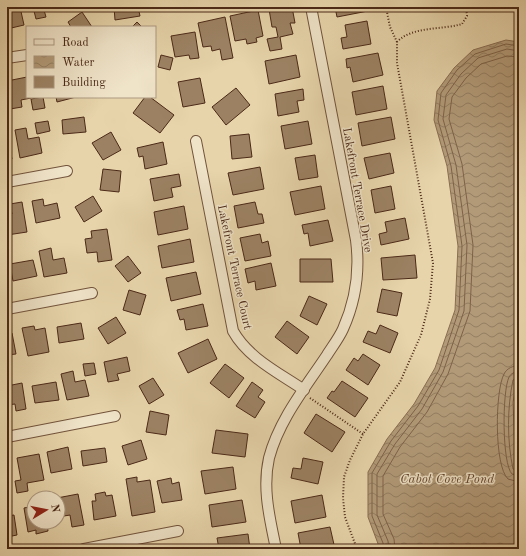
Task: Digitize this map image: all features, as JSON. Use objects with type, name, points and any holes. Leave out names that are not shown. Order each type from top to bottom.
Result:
[{"type":"street","name":"Lakefront Terrace Drive","points":[[276,549],[266,494],[268,464],[276,436],[289,412],[342,330],[356,290],[358,271],[356,240],[311,7]]},
{"type":"street","points":[[7,58],[26,54]]},
{"type":"street","name":"Lakefront Terrace Court","points":[[196,141],[233,331],[240,344],[250,353],[304,390]]},
{"type":"street","points":[[7,182],[66,171]]},
{"type":"street","points":[[7,309],[92,293]]},
{"type":"street","points":[[7,437],[115,416]]},
{"type":"street","points":[[84,549],[178,531]]},
{"type":"path","points":[[357,549],[345,517],[343,498],[344,478],[350,460],[363,434],[400,382],[421,335],[430,299],[433,263],[397,63],[397,42],[392,35],[386,7]]},
{"type":"path","points":[[397,42],[403,36],[414,32],[462,24],[467,16],[466,7]]},
{"type":"path","points":[[512,7],[519,11]]},
{"type":"path","points":[[517,37],[519,27]]},
{"type":"path","points":[[310,398],[363,434]]},
{"type":"water","name":"Cabot Cove Pond","points":[[506,40],[519,42],[519,372],[513,402],[515,454],[519,477],[519,549],[380,549],[368,517],[368,472],[387,439],[414,404],[435,368],[455,310],[458,246],[447,166],[434,120],[437,91],[454,68],[473,50]]},
{"type":"building","points":[[7,7],[20,7],[24,25],[7,29]]},
{"type":"building","points":[[33,7],[58,7],[44,10],[46,17],[36,19]]},
{"type":"building","points":[[114,7],[138,7],[140,16],[115,20]]},
{"type":"building","points":[[292,7],[295,23],[290,23],[293,34],[280,37],[282,49],[270,51],[267,39],[278,37],[276,27],[272,27],[269,9]]},
{"type":"building","points":[[335,7],[368,7],[368,11],[337,17]]},
{"type":"building","points":[[393,7],[414,7],[394,10]]},
{"type":"building","points":[[258,10],[263,36],[256,38],[257,42],[247,44],[246,39],[235,41],[230,16]]},
{"type":"building","points":[[82,12],[91,26],[70,26],[68,22]]},
{"type":"building","points":[[225,17],[233,58],[222,60],[220,49],[212,51],[211,46],[203,47],[198,23]]},
{"type":"building","points":[[367,21],[371,44],[343,49],[341,38],[347,37],[345,25]]},
{"type":"building","points":[[137,22],[141,26],[133,26]]},
{"type":"building","points":[[195,32],[199,58],[190,59],[189,55],[175,57],[171,36]]},
{"type":"building","points":[[378,53],[383,75],[353,82],[350,67],[347,68],[346,59]]},
{"type":"building","points":[[161,55],[173,58],[170,70],[158,67]]},
{"type":"building","points":[[296,55],[300,77],[269,84],[265,61]]},
{"type":"building","points":[[26,77],[26,98],[31,98],[21,100],[22,107],[10,109],[7,81]]},
{"type":"building","points":[[200,78],[205,103],[183,107],[178,82]]},
{"type":"building","points":[[383,86],[387,109],[356,115],[352,92]]},
{"type":"building","points":[[236,88],[250,105],[226,125],[212,107]]},
{"type":"building","points":[[303,89],[304,100],[297,101],[299,112],[278,116],[275,94]]},
{"type":"building","points":[[43,98],[45,108],[33,110],[31,99]]},
{"type":"building","points":[[56,98],[72,98],[57,102]]},
{"type":"building","points":[[144,98],[151,98],[174,115],[160,133],[133,113]]},
{"type":"building","points":[[84,117],[86,132],[63,134],[62,120]]},
{"type":"building","points":[[391,117],[395,139],[362,146],[358,123]]},
{"type":"building","points":[[48,121],[50,131],[37,134],[35,123]]},
{"type":"building","points":[[308,121],[312,144],[285,149],[281,126]]},
{"type":"building","points":[[26,128],[28,139],[39,137],[42,153],[20,158],[15,130]]},
{"type":"building","points":[[111,132],[121,150],[103,160],[92,143]]},
{"type":"building","points":[[249,134],[252,157],[232,159],[230,136]]},
{"type":"building","points":[[7,136],[12,159],[7,160]]},
{"type":"building","points":[[163,142],[167,164],[145,169],[143,156],[139,157],[137,148]]},
{"type":"building","points":[[390,153],[394,173],[369,179],[364,158]]},
{"type":"building","points":[[315,155],[318,177],[299,180],[295,158]]},
{"type":"building","points":[[260,167],[264,189],[233,195],[228,173]]},
{"type":"building","points":[[103,169],[121,171],[119,192],[100,190]]},
{"type":"building","points":[[179,174],[181,186],[171,188],[173,197],[154,201],[150,179]]},
{"type":"building","points":[[321,186],[325,209],[295,215],[290,192]]},
{"type":"building","points":[[391,186],[395,209],[375,213],[371,190]]},
{"type":"building","points":[[93,196],[102,211],[84,222],[75,207]]},
{"type":"building","points":[[43,199],[44,206],[57,203],[60,218],[36,223],[32,201]]},
{"type":"building","points":[[22,202],[27,232],[7,235],[7,215],[12,214],[10,204]]},
{"type":"building","points":[[255,202],[258,214],[262,214],[264,223],[238,228],[234,206]]},
{"type":"building","points":[[184,206],[188,229],[158,235],[154,212]]},
{"type":"building","points":[[405,218],[409,239],[381,245],[379,234],[387,232],[385,222]]},
{"type":"building","points":[[328,220],[333,241],[310,246],[308,233],[304,234],[302,225]]},
{"type":"building","points":[[107,229],[112,260],[98,262],[97,252],[87,253],[85,239],[92,238],[91,231]]},
{"type":"building","points":[[260,234],[262,243],[268,241],[271,256],[245,261],[240,238]]},
{"type":"building","points":[[190,239],[194,262],[162,268],[158,246]]},
{"type":"building","points":[[51,248],[53,260],[64,258],[67,273],[44,277],[39,251]]},
{"type":"building","points":[[415,255],[417,278],[383,280],[381,258]]},
{"type":"building","points":[[128,256],[141,273],[128,282],[115,266]]},
{"type":"building","points":[[300,259],[331,259],[333,282],[300,282]]},
{"type":"building","points":[[33,260],[37,276],[13,281],[10,264]]},
{"type":"building","points":[[271,263],[276,286],[256,290],[255,281],[248,283],[245,269]]},
{"type":"building","points":[[196,272],[201,294],[171,301],[166,278]]},
{"type":"building","points":[[382,289],[402,293],[397,316],[377,312]]},
{"type":"building","points":[[129,290],[146,295],[140,315],[123,310]]},
{"type":"building","points":[[309,296],[327,304],[317,325],[300,316]]},
{"type":"building","points":[[203,304],[208,326],[186,330],[184,319],[180,320],[177,310]]},
{"type":"building","points":[[116,317],[126,333],[108,344],[98,328]]},
{"type":"building","points":[[287,321],[309,337],[297,354],[275,337]]},
{"type":"building","points":[[81,323],[84,339],[59,343],[57,327]]},
{"type":"building","points":[[380,325],[398,333],[390,353],[363,342],[368,331],[376,334]]},
{"type":"building","points":[[34,326],[35,330],[45,328],[49,352],[28,356],[22,328]]},
{"type":"building","points":[[12,333],[16,354],[7,355],[7,334]]},
{"type":"building","points":[[208,339],[217,359],[188,373],[178,353]]},
{"type":"building","points":[[363,354],[380,365],[368,385],[346,370],[354,358],[358,361]]},
{"type":"building","points":[[127,357],[130,371],[117,374],[119,380],[108,382],[104,362]]},
{"type":"building","points":[[94,363],[96,374],[85,376],[83,364]]},
{"type":"building","points":[[225,364],[244,378],[229,398],[210,383]]},
{"type":"building","points":[[73,371],[75,382],[85,380],[89,396],[67,400],[61,374]]},
{"type":"building","points":[[153,378],[164,395],[149,404],[139,386]]},
{"type":"building","points":[[342,381],[368,398],[355,417],[327,398],[332,391],[334,392]]},
{"type":"building","points":[[56,382],[59,400],[35,403],[32,386]]},
{"type":"building","points":[[252,382],[263,390],[258,397],[265,402],[255,418],[236,406]]},
{"type":"building","points":[[22,383],[26,409],[16,411],[15,404],[7,405],[7,386]]},
{"type":"building","points":[[150,411],[169,415],[166,435],[146,432]]},
{"type":"building","points":[[316,414],[345,432],[332,452],[304,433]]},
{"type":"building","points":[[216,430],[248,434],[245,457],[212,453]]},
{"type":"building","points":[[141,440],[147,459],[128,465],[122,446]]},
{"type":"building","points":[[68,447],[72,469],[51,473],[47,452]]},
{"type":"building","points":[[105,448],[107,462],[83,466],[81,451]]},
{"type":"building","points":[[39,454],[44,480],[27,483],[28,490],[17,493],[15,481],[21,480],[17,458]]},
{"type":"building","points":[[303,458],[323,462],[318,484],[291,478],[293,468],[301,469]]},
{"type":"building","points":[[233,467],[236,489],[205,494],[201,471]]},
{"type":"building","points":[[7,469],[10,486],[7,487]]},
{"type":"building","points":[[137,477],[137,482],[150,480],[155,512],[132,516],[126,479]]},
{"type":"building","points":[[171,478],[172,484],[179,482],[182,500],[162,503],[157,481]]},
{"type":"building","points":[[105,492],[106,496],[112,495],[116,516],[94,520],[92,501],[96,501],[95,494]]},
{"type":"building","points":[[78,494],[84,525],[72,527],[70,515],[66,516],[66,496]]},
{"type":"building","points":[[322,495],[326,517],[295,523],[291,501]]},
{"type":"building","points":[[242,500],[246,522],[212,527],[209,505]]},
{"type":"building","points":[[24,508],[26,508],[26,520]]},
{"type":"building","points":[[14,515],[17,535],[7,537],[7,516]]},
{"type":"building","points":[[330,527],[335,549],[301,549],[298,533]]},
{"type":"building","points":[[36,530],[48,530],[48,531],[36,534]]},
{"type":"building","points":[[248,534],[250,549],[219,549],[217,538]]}]
